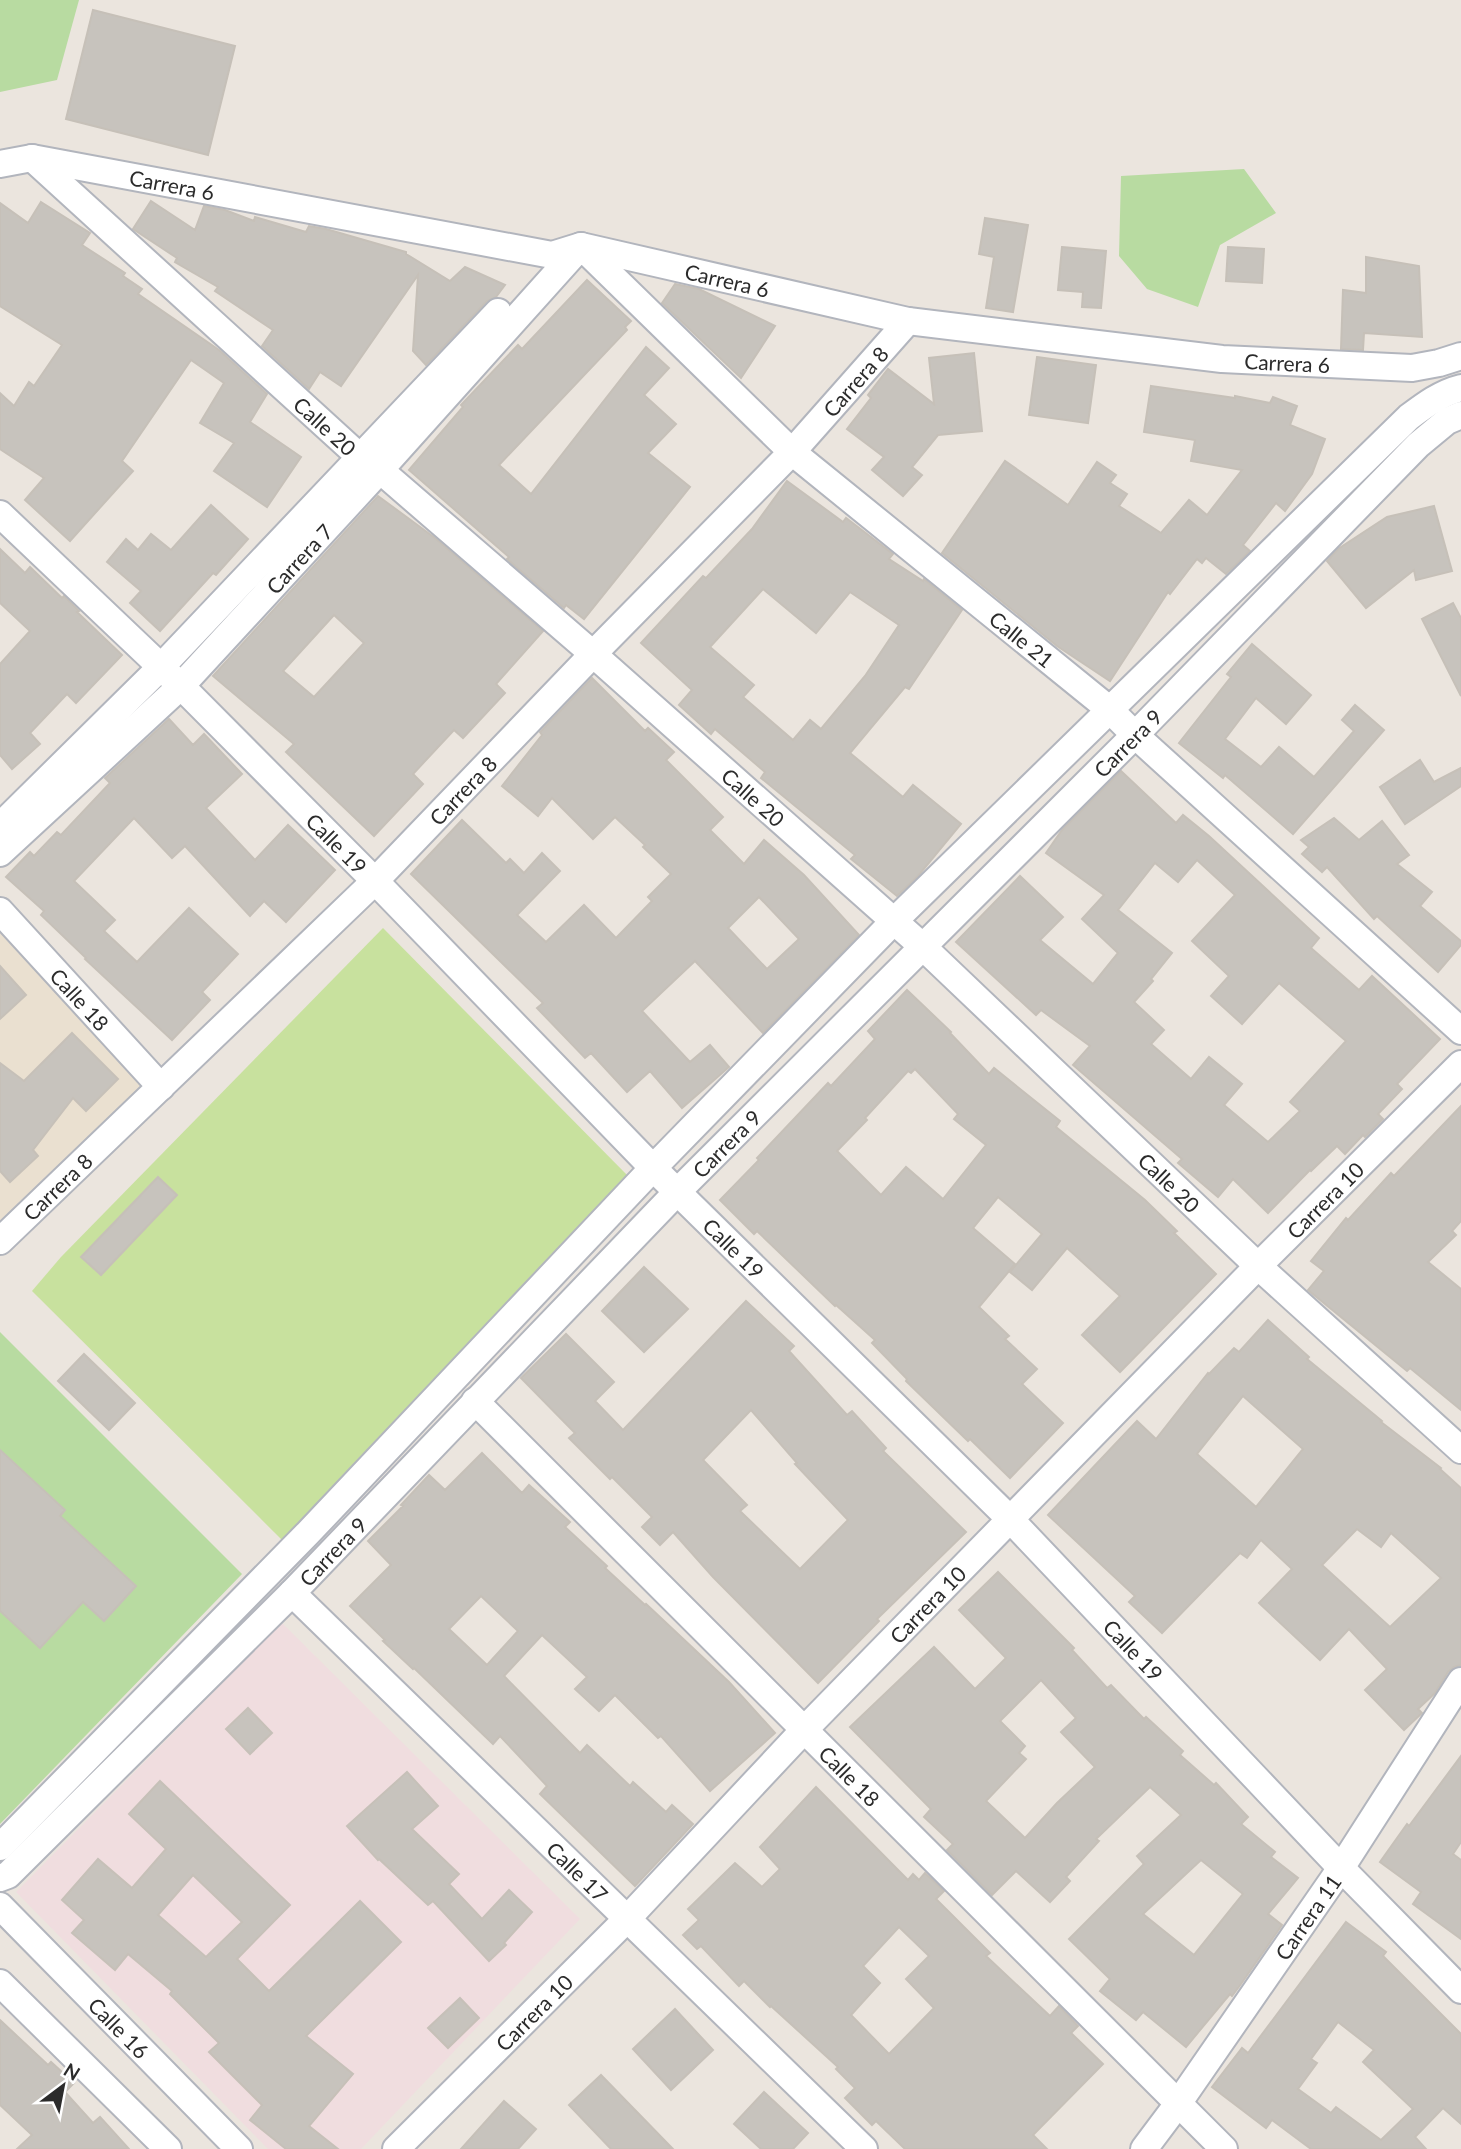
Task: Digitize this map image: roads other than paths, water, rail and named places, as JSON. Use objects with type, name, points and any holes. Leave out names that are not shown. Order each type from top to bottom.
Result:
[{"type":"street","name":"Carrera 6","points":[[0,164],[32,158],[552,255],[581,246],[908,321],[1222,359],[1412,368],[1461,356]]},
{"type":"street","name":"Calle 20","points":[[32,158],[370,463],[593,654],[922,946],[1258,1266],[1461,1450]]},
{"type":"street","name":"Carrera 7","points":[[0,826],[370,463],[581,246]]},
{"type":"street","name":"Calle 21","points":[[581,246],[792,452],[1109,709],[1135,736],[1461,1031]]},
{"type":"street","name":"Carrera 7","points":[[0,853],[181,686],[370,463],[552,255]]},
{"type":"street","name":"Carrera 8","points":[[0,1241],[375,881],[792,452],[908,321]]},
{"type":"street","name":"Carrera 9","points":[[0,1847],[308,1533],[653,1168],[894,921],[1409,417],[1438,397],[1461,388]]},
{"type":"street","name":"Carrera 9","points":[[0,1878],[8,1875],[292,1593],[678,1191],[1135,736],[1418,445],[1447,421],[1461,415]]},
{"type":"street","name":"Calle 19","points":[[0,514],[181,686],[375,881],[653,1168],[1010,1520],[1341,1868],[1461,1990]]},
{"type":"street","name":"Calle 18","points":[[0,911],[161,1087]]},
{"type":"street","name":"Carrera 10","points":[[396,2149],[627,1919],[803,1731],[1258,1266],[1461,1063]]},
{"type":"street","name":"Calle 18","points":[[475,1401],[1224,2149]]},
{"type":"street","name":"Calle 17","points":[[292,1593],[864,2149]]},
{"type":"street","name":"Carrera 11","points":[[1144,2149],[1341,1868],[1456,1698]]},
{"type":"street","name":"Calle 16","points":[[0,1906],[239,2149]]},
{"type":"street","points":[[0,1983],[168,2149]]}]
